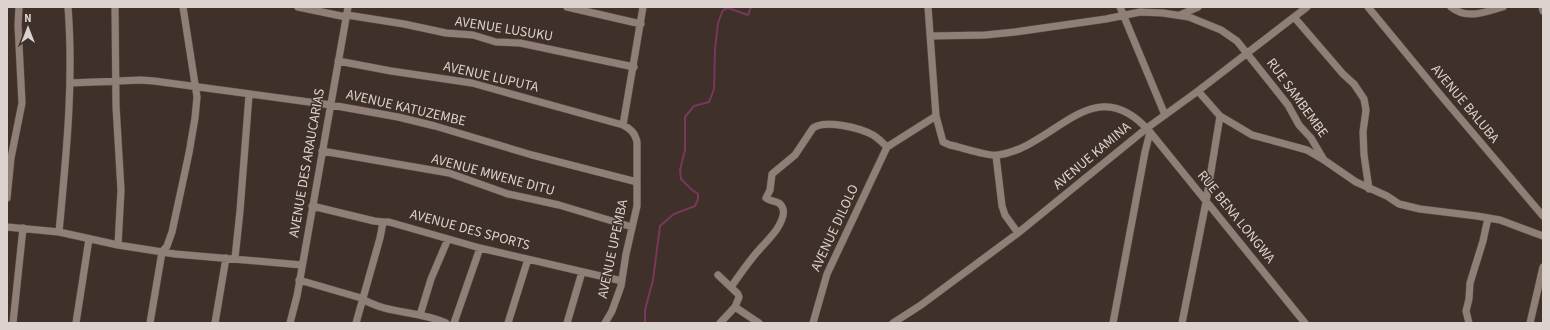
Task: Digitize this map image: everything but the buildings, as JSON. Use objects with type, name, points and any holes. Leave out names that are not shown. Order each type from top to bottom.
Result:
[{"type":"street","points":[[7,198],[11,158],[22,103],[18,25],[19,7]]},
{"type":"street","points":[[59,232],[69,125],[70,35],[68,7]]},
{"type":"street","points":[[116,7],[116,106],[121,190],[118,245]]},
{"type":"street","points":[[150,323],[162,252],[167,246],[170,238],[195,118],[196,88],[183,7]]},
{"type":"street","name":"AVENUE LUSUKU","points":[[298,7],[347,13],[446,33],[473,35],[496,42],[520,43],[634,67]]},
{"type":"street","points":[[567,7],[641,24]]},
{"type":"street","points":[[623,125],[643,7]]},
{"type":"street","points":[[928,7],[936,116],[943,142],[996,156],[1002,206],[1005,215],[1018,233]]},
{"type":"street","points":[[1120,7],[1165,115]]},
{"type":"street","points":[[1180,15],[1198,7]]},
{"type":"street","name":"AVENUE KAMINA","points":[[893,323],[921,306],[1018,233],[1149,130],[1165,115],[1307,7]]},
{"type":"street","name":"AVENUE BALUBA","points":[[1368,7],[1543,216]]},
{"type":"street","points":[[1451,7],[1458,12],[1468,15],[1503,7]]},
{"type":"street","points":[[1542,7],[1543,11]]},
{"type":"street","name":"RUE SAMBEMBE","points":[[930,36],[969,36],[1002,33],[1140,12],[1180,15],[1200,21],[1225,32],[1237,41],[1248,53],[1288,105],[1299,125],[1311,138],[1324,160]]},
{"type":"street","name":"AVENUE DES ARAUCARIAS","points":[[290,323],[302,265],[347,13]]},
{"type":"street","points":[[1294,17],[1343,74],[1354,84],[1364,99],[1366,110],[1363,132],[1364,155],[1369,189]]},
{"type":"street","name":"AVENUE LUPUTA","points":[[338,61],[472,83],[623,125],[633,132]]},
{"type":"street","name":"AVENUE KATUZEMBE","points":[[70,83],[141,80],[154,81],[196,88],[330,105],[392,116],[435,126],[532,155],[636,182]]},
{"type":"street","points":[[1198,91],[1220,116],[1252,135],[1271,141],[1297,146],[1324,160],[1356,182],[1387,196],[1399,204],[1511,223],[1543,236]]},
{"type":"street","points":[[235,258],[249,95]]},
{"type":"street","name":"RUE BENA LONGWA","points":[[996,156],[1016,150],[1037,140],[1079,114],[1098,107],[1108,106],[1119,108],[1132,114],[1149,130],[1304,323]]},
{"type":"street","points":[[731,287],[752,258],[777,228],[784,212],[781,204],[778,202],[769,201],[766,198],[770,190],[770,180],[772,174],[795,156],[813,128],[826,124],[860,130],[873,135],[887,147],[936,116]]},
{"type":"street","points":[[1182,323],[1206,202],[1220,116]]},
{"type":"street","points":[[1113,323],[1149,130]]},
{"type":"street","name":"AVENUE UPEMBA","points":[[605,323],[618,299],[638,197],[636,182],[637,142],[633,132]]},
{"type":"street","name":"AVENUE DILOLO","points":[[813,323],[827,274],[887,147]]},
{"type":"street","name":"AVENUE MWENE DITU","points":[[322,151],[449,173],[508,194],[559,205],[632,227]]},
{"type":"street","name":"AVENUE DES SPORTS","points":[[312,206],[382,222],[389,222],[480,248],[622,281]]},
{"type":"street","points":[[1464,323],[1472,274],[1483,241],[1488,218]]},
{"type":"street","points":[[356,323],[380,238],[382,222]]},
{"type":"street","points":[[7,227],[59,232],[118,245],[175,254],[302,265]]},
{"type":"street","points":[[13,323],[23,228]]},
{"type":"street","points":[[76,323],[89,239]]},
{"type":"street","points":[[420,315],[431,279],[448,239]]},
{"type":"street","points":[[454,323],[480,248]]},
{"type":"street","points":[[215,323],[226,258]]},
{"type":"street","points":[[508,323],[528,259]]},
{"type":"street","points":[[1530,323],[1543,267]]},
{"type":"street","points":[[567,323],[582,272]]},
{"type":"street","points":[[718,275],[739,296],[739,299],[734,307],[720,323]]},
{"type":"street","points":[[299,280],[363,299],[380,308],[430,316],[446,323]]},
{"type":"street","points":[[734,307],[759,323]]},
{"type":"street","points":[[1466,315],[1469,323]]},
{"type":"waterway","points":[[645,323],[645,310],[653,280],[660,226],[674,214],[695,206],[698,199],[698,194],[681,179],[680,170],[685,150],[685,117],[694,106],[709,102],[714,89],[715,49],[718,23],[723,10],[728,8],[748,15],[751,7]]}]
